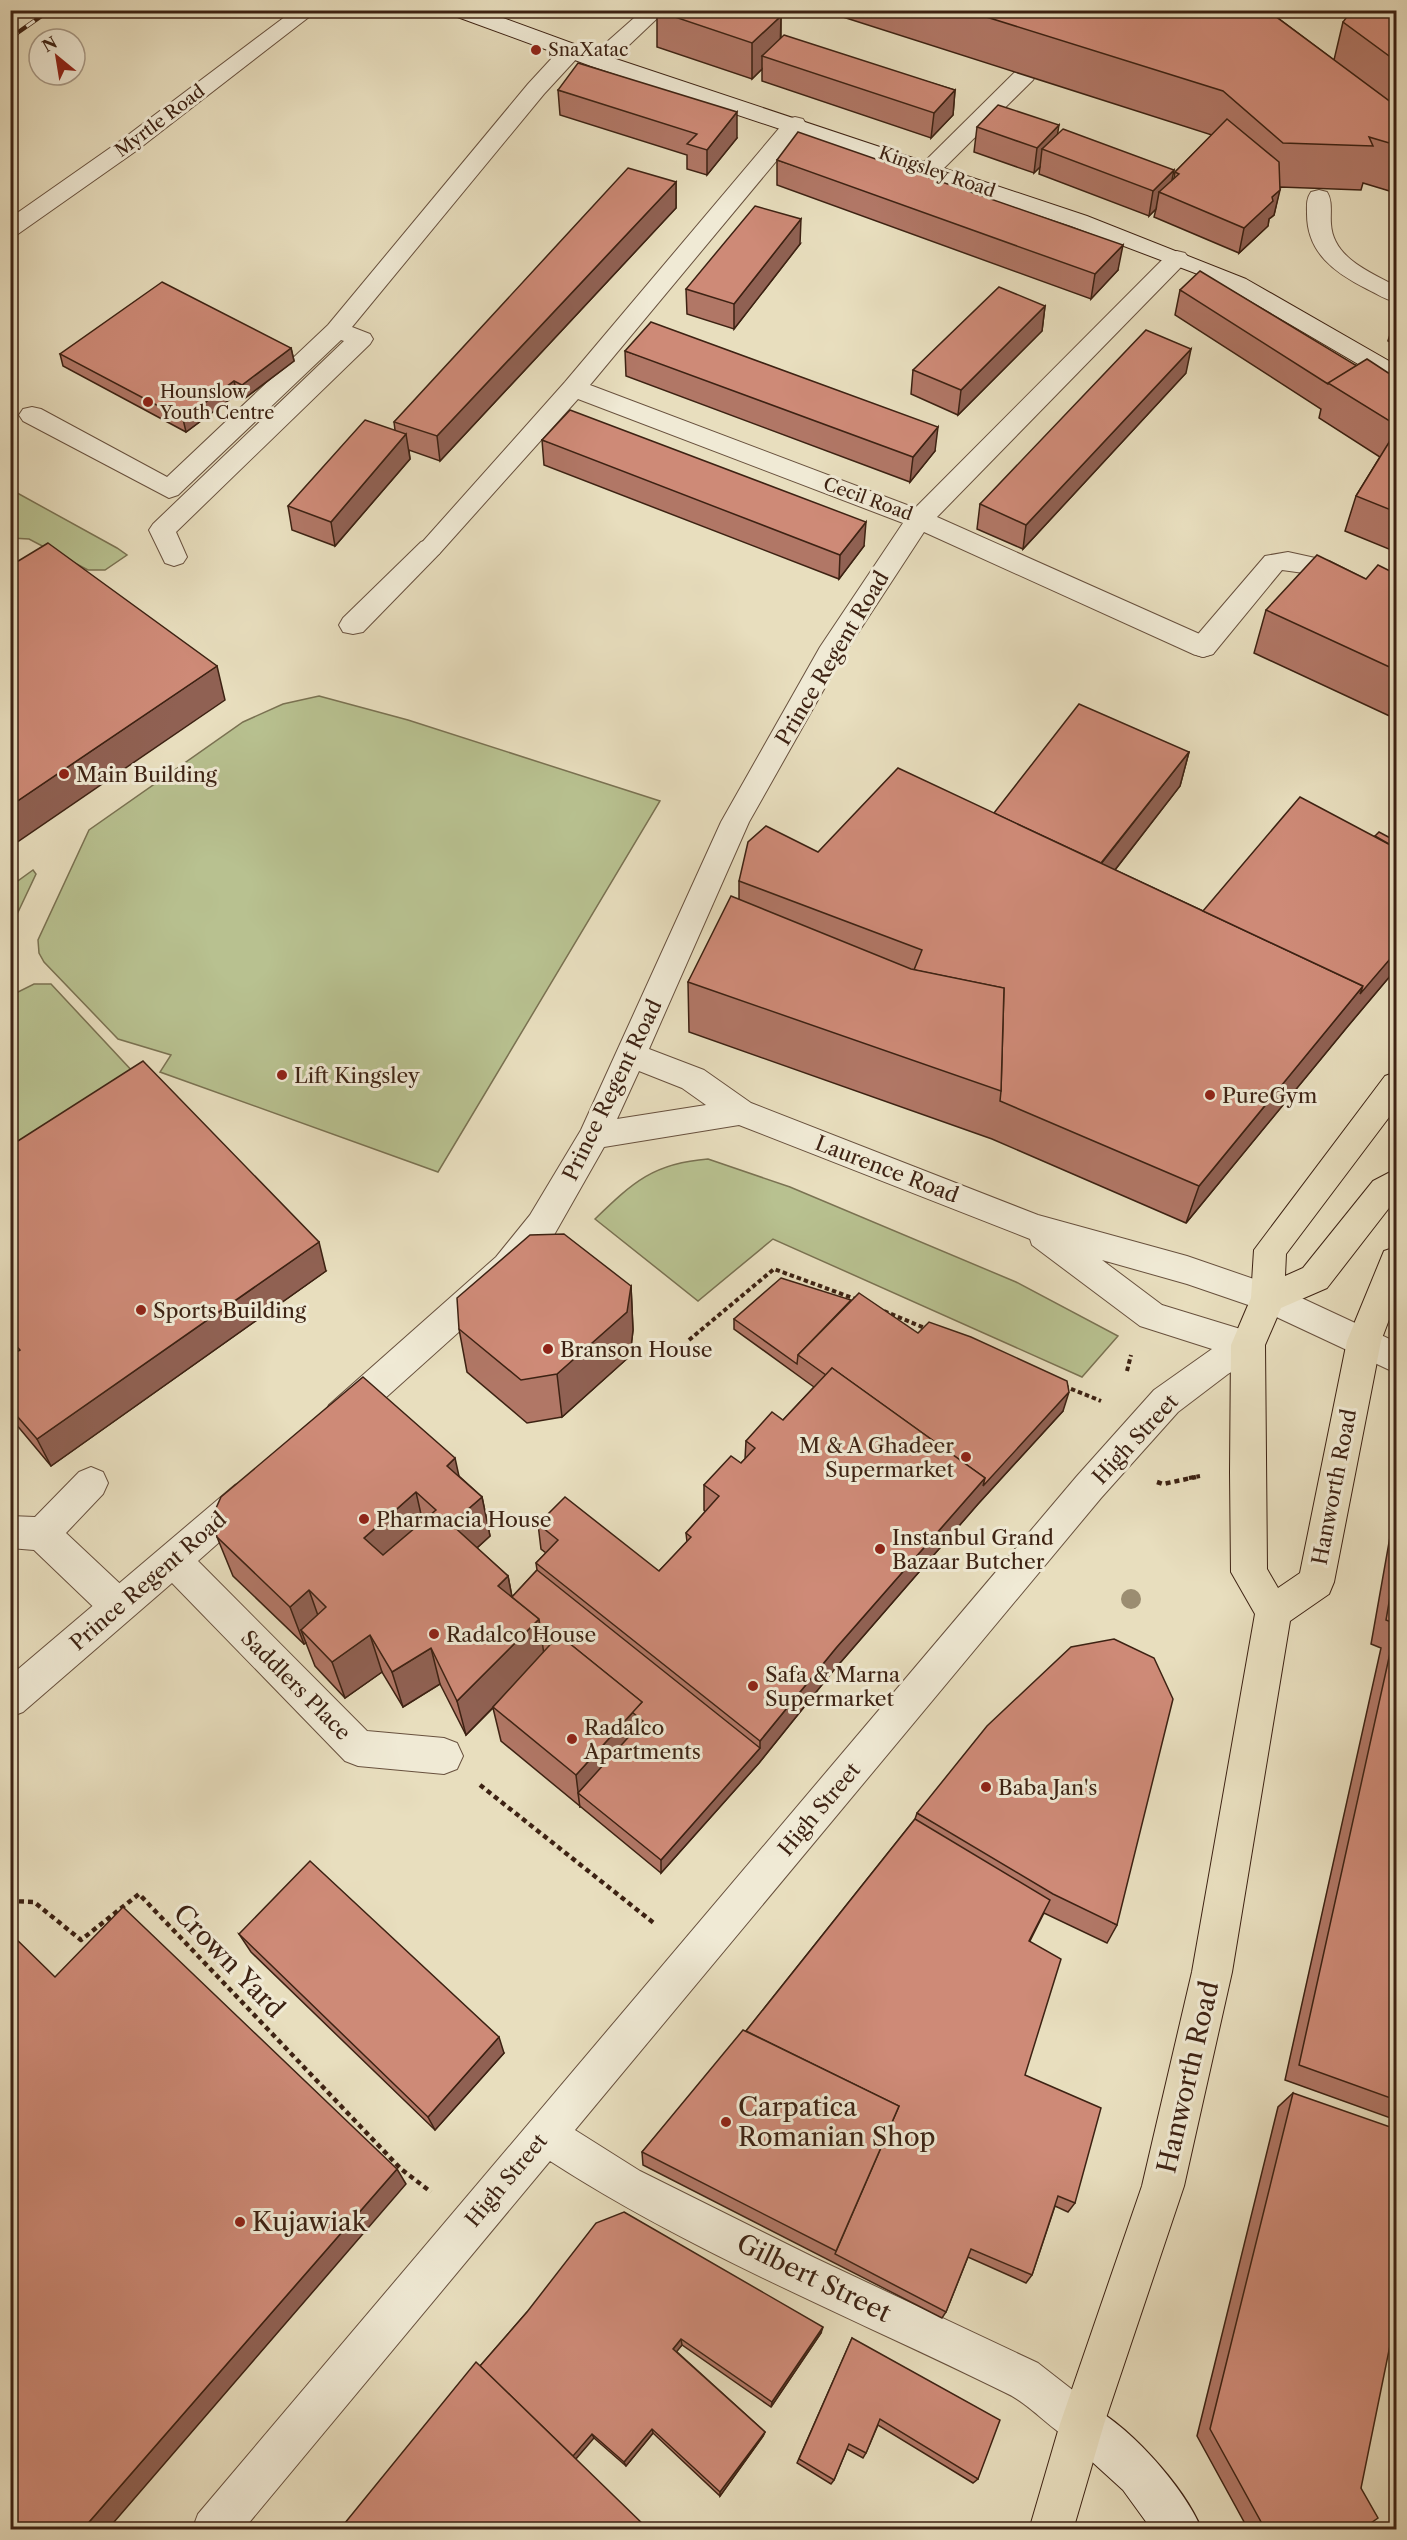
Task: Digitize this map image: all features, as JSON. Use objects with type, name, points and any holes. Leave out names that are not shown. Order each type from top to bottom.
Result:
[{"type":"main road","points":[[1273,1612],[1249,1572],[1248,1345],[1268,1298],[1270,1250],[1396,1085]]},
{"type":"main road","points":[[1268,1298],[1315,1278],[1384,1190],[1396,1182]]},
{"type":"main road","points":[[1364,1341],[1396,1261]]},
{"type":"main road","name":"Hanworth Road","points":[[1051,2529],[1082,2424],[1163,2186],[1212,1972],[1273,1612],[1316,1582],[1364,1341]]},
{"type":"street","name":"Myrtle Road","points":[[10,229],[128,146],[308,10]]},
{"type":"street","name":"Kingsley Road","points":[[460,10],[598,61],[795,124],[1177,258],[1238,284],[1396,375]]},
{"type":"street","points":[[598,61],[656,10]]},
{"type":"street","points":[[32,415],[169,489],[337,330],[536,89],[572,51]]},
{"type":"street","points":[[929,170],[1025,75]]},
{"type":"street","points":[[353,625],[430,548],[574,388],[795,124]]},
{"type":"street","points":[[1318,197],[1322,241],[1330,251],[1359,274],[1396,295]]},
{"type":"street","name":"Cecil Road","points":[[574,388],[919,519],[1177,258]]},
{"type":"street","points":[[174,557],[162,530],[361,339],[337,330]]},
{"type":"street","points":[[919,519],[1203,647],[1274,562],[1286,559],[1310,564],[1396,606]]},
{"type":"street","name":"Prince Regent Road","points":[[313,1440],[392,1373],[508,1267],[542,1225],[594,1136],[735,822],[830,654],[919,519]]},
{"type":"street","name":"Laurence Road","points":[[632,1055],[693,1079],[740,1112],[1034,1227],[1187,1270],[1268,1298],[1364,1341],[1396,1358]]},
{"type":"street","points":[[594,1136],[740,1112]]},
{"type":"street","name":"Laurence Road","points":[[1034,1227],[1152,1316],[1248,1345]]},
{"type":"street","name":"High Street","points":[[214,2529],[1089,1488],[1166,1401],[1216,1364],[1248,1345]]},
{"type":"street","name":"Prince Regent Road","points":[[10,1700],[270,1478]]},
{"type":"street","points":[[91,1483],[26,1533],[118,1606]]},
{"type":"street","name":"Saddlers Place","points":[[173,1560],[358,1748],[444,1756]]},
{"type":"street","name":"Gilbert Street","points":[[544,2134],[625,2186],[800,2273],[1023,2378],[1082,2424],[1139,2474],[1180,2529]]},
{"type":"path","points":[[689,1340],[774,1269],[868,1305]]},
{"type":"path","points":[[879,1309],[933,1331]]},
{"type":"path","points":[[1061,1385],[1109,1404]]},
{"type":"path","points":[[1154,1481],[1163,1484],[1205,1476]]},
{"type":"path","points":[[444,1756],[633,1907]]},
{"type":"path","name":"Crown Yard","points":[[10,1901],[34,1902],[81,1940],[139,1894],[401,2169]]},
{"type":"green space","points":[[10,489],[127,555],[105,570],[88,570],[29,539],[11,538]]},
{"type":"green space","points":[[319,696],[408,720],[660,801],[438,1172],[160,1072],[171,1055],[118,1039],[44,962],[39,953],[38,940],[89,830],[243,722],[283,704]]},
{"type":"green space","points":[[33,870],[36,874],[11,927],[11,886]]},
{"type":"green space","points":[[34,984],[51,984],[134,1073],[10,1162],[10,996]]},
{"type":"green space","points":[[708,1159],[790,1187],[1016,1282],[1118,1336],[1082,1377],[773,1239],[698,1301],[595,1219],[633,1185],[659,1170],[689,1161]]},
{"type":"building","points":[[657,10],[763,10],[781,16],[752,43]]},
{"type":"building","points":[[964,10],[1267,10],[1396,106],[1396,145],[1369,137],[1373,146],[1283,143],[1223,91]]},
{"type":"building","points":[[1352,10],[1396,10],[1396,61],[1343,22]]},
{"type":"building","points":[[784,35],[955,90],[934,113],[762,56]]},
{"type":"building","points":[[578,63],[737,112],[707,150],[687,144],[697,134],[558,90]]},
{"type":"building","points":[[998,105],[1059,125],[1037,148],[977,127]]},
{"type":"building","points":[[1227,119],[1279,162],[1280,190],[1272,197],[1273,201],[1244,228],[1159,192],[1179,174],[1175,172]]},
{"type":"building","points":[[1063,129],[1174,170],[1153,191],[1042,149]]},
{"type":"building","points":[[798,132],[1123,245],[1095,274],[777,160]]},
{"type":"building","points":[[628,168],[676,182],[437,436],[394,422]]},
{"type":"building","points":[[755,206],[801,219],[734,304],[686,289]]},
{"type":"building","points":[[1200,271],[1357,366],[1328,384],[1180,290]]},
{"type":"building","points":[[162,282],[291,348],[242,385],[234,381],[183,419],[60,354]]},
{"type":"building","points":[[999,287],[1045,306],[961,390],[913,370]]},
{"type":"building","points":[[651,322],[938,427],[913,457],[625,351]]},
{"type":"building","points":[[1146,330],[1191,349],[1026,525],[980,504]]},
{"type":"building","points":[[1367,359],[1396,378],[1396,425],[1328,383]]},
{"type":"building","points":[[570,410],[866,522],[840,555],[542,440]]},
{"type":"building","points":[[365,420],[406,434],[331,522],[288,506]]},
{"type":"building","points":[[1396,431],[1396,512],[1356,496]]},
{"type":"building","name":"Main Building","points":[[48,543],[217,666],[10,806],[10,566]]},
{"type":"building","points":[[1317,555],[1366,579],[1378,565],[1396,574],[1396,670],[1266,610]]},
{"type":"building","points":[[1079,704],[1189,752],[1101,863],[994,813]]},
{"type":"building","points":[[898,768],[1363,986],[1199,1186],[1000,1101],[1004,988],[914,970],[922,950],[739,881],[748,842],[766,826],[818,852]]},
{"type":"building","points":[[1300,797],[1396,848],[1396,952],[1360,994],[1363,986],[1203,911]]},
{"type":"building","points":[[1379,832],[1396,841],[1396,848],[1375,836]]},
{"type":"building","points":[[731,896],[911,969],[1004,988],[1001,1091],[688,982]]},
{"type":"building","name":"Sports Building","points":[[143,1061],[319,1242],[37,1439],[10,1408],[10,1356],[20,1350],[10,1339],[10,1146]]},
{"type":"building","points":[[564,1234],[631,1286],[627,1312],[557,1374],[521,1380],[459,1329],[457,1298],[530,1235]]},
{"type":"building","points":[[781,1278],[851,1300],[798,1355],[797,1364],[734,1319]]},
{"type":"building","points":[[859,1293],[918,1333],[929,1322],[971,1337],[1067,1381],[1069,1392],[983,1486],[985,1478],[832,1368],[826,1375],[798,1355]]},
{"type":"building","points":[[832,1368],[985,1478],[836,1648],[760,1741],[536,1563],[558,1540],[538,1524],[565,1497],[659,1571],[691,1537],[686,1533],[719,1496],[704,1485],[731,1456],[741,1463],[755,1448],[746,1441],[772,1412],[783,1420]]},
{"type":"building","points":[[363,1377],[455,1458],[447,1466],[482,1497],[451,1524],[508,1576],[498,1586],[539,1619],[457,1701],[431,1648],[392,1672],[370,1635],[332,1662],[301,1630],[326,1607],[309,1590],[290,1607],[217,1537],[212,1517],[221,1497]],"holes":[[[416,1492],[436,1510],[383,1555],[364,1538]]]},
{"type":"building","points":[[1396,1562],[1396,1624],[1386,1620]]},
{"type":"building","points":[[537,1570],[760,1748],[661,1860],[578,1793],[643,1721],[632,1712],[642,1702],[559,1635],[550,1645],[542,1639],[539,1619],[512,1597]]},
{"type":"building","points":[[1396,1626],[1396,2100],[1299,2065]]},
{"type":"building","points":[[559,1635],[642,1702],[576,1775],[493,1707]]},
{"type":"building","points":[[1114,1639],[1154,1658],[1173,1699],[1117,1925],[1053,1894],[917,1813],[987,1726],[1071,1647]]},
{"type":"building","points":[[915,1819],[1050,1900],[1029,1941],[1061,1959],[1025,2075],[1101,2108],[1075,2203],[1058,2196],[1032,2275],[971,2249],[946,2312],[835,2254],[899,2106],[746,2031]]},
{"type":"building","points":[[310,1861],[499,2037],[428,2117],[239,1934]]},
{"type":"building","points":[[123,1907],[397,2169],[83,2529],[10,2529],[10,1933],[55,1977]]},
{"type":"building","points":[[743,2030],[899,2106],[836,2251],[642,2152]]},
{"type":"building","points":[[1293,2093],[1396,2129],[1396,2316],[1361,2488],[1378,2518],[1362,2529],[1265,2529],[1210,2429]]},
{"type":"building","points":[[624,2212],[823,2327],[772,2402],[681,2339],[673,2349],[765,2432],[720,2492],[652,2429],[624,2462],[592,2434],[573,2456],[480,2366],[527,2312],[596,2223]]},
{"type":"building","points":[[852,2338],[1000,2420],[978,2479],[880,2419],[866,2453],[849,2444],[834,2480],[799,2459]]},
{"type":"building","points":[[476,2362],[648,2529],[340,2529]]},
{"type":"railway","points":[[10,38],[50,10]]},
{"type":"place","name":"SnaXatac","points":[[536,50]]},
{"type":"place","name":"Hounslow Youth Centre","points":[[148,402]]},
{"type":"place","name":"Main Building","points":[[64,774]]},
{"type":"place","name":"Lift Kingsley","points":[[282,1075]]},
{"type":"place","name":"PureGym","points":[[1210,1095]]},
{"type":"place","name":"Sports Building","points":[[141,1310]]},
{"type":"place","name":"Branson House","points":[[548,1349]]},
{"type":"place","name":"M & A Ghadeer Supermarket","points":[[966,1457]]},
{"type":"place","name":"Pharmacia House","points":[[364,1519]]},
{"type":"place","name":"Instanbul Grand Bazaar Butcher","points":[[880,1549]]},
{"type":"place","name":"Radalco House","points":[[434,1634]]},
{"type":"place","name":"Safa & Marna Supermarket","points":[[753,1686]]},
{"type":"place","name":"Radalco Apartments","points":[[572,1739]]},
{"type":"place","name":"Baba Jan's","points":[[986,1787]]},
{"type":"place","name":"Carpatica Romanian Shop","points":[[726,2122]]},
{"type":"place","name":"Kujawiak","points":[[240,2222]]}]
